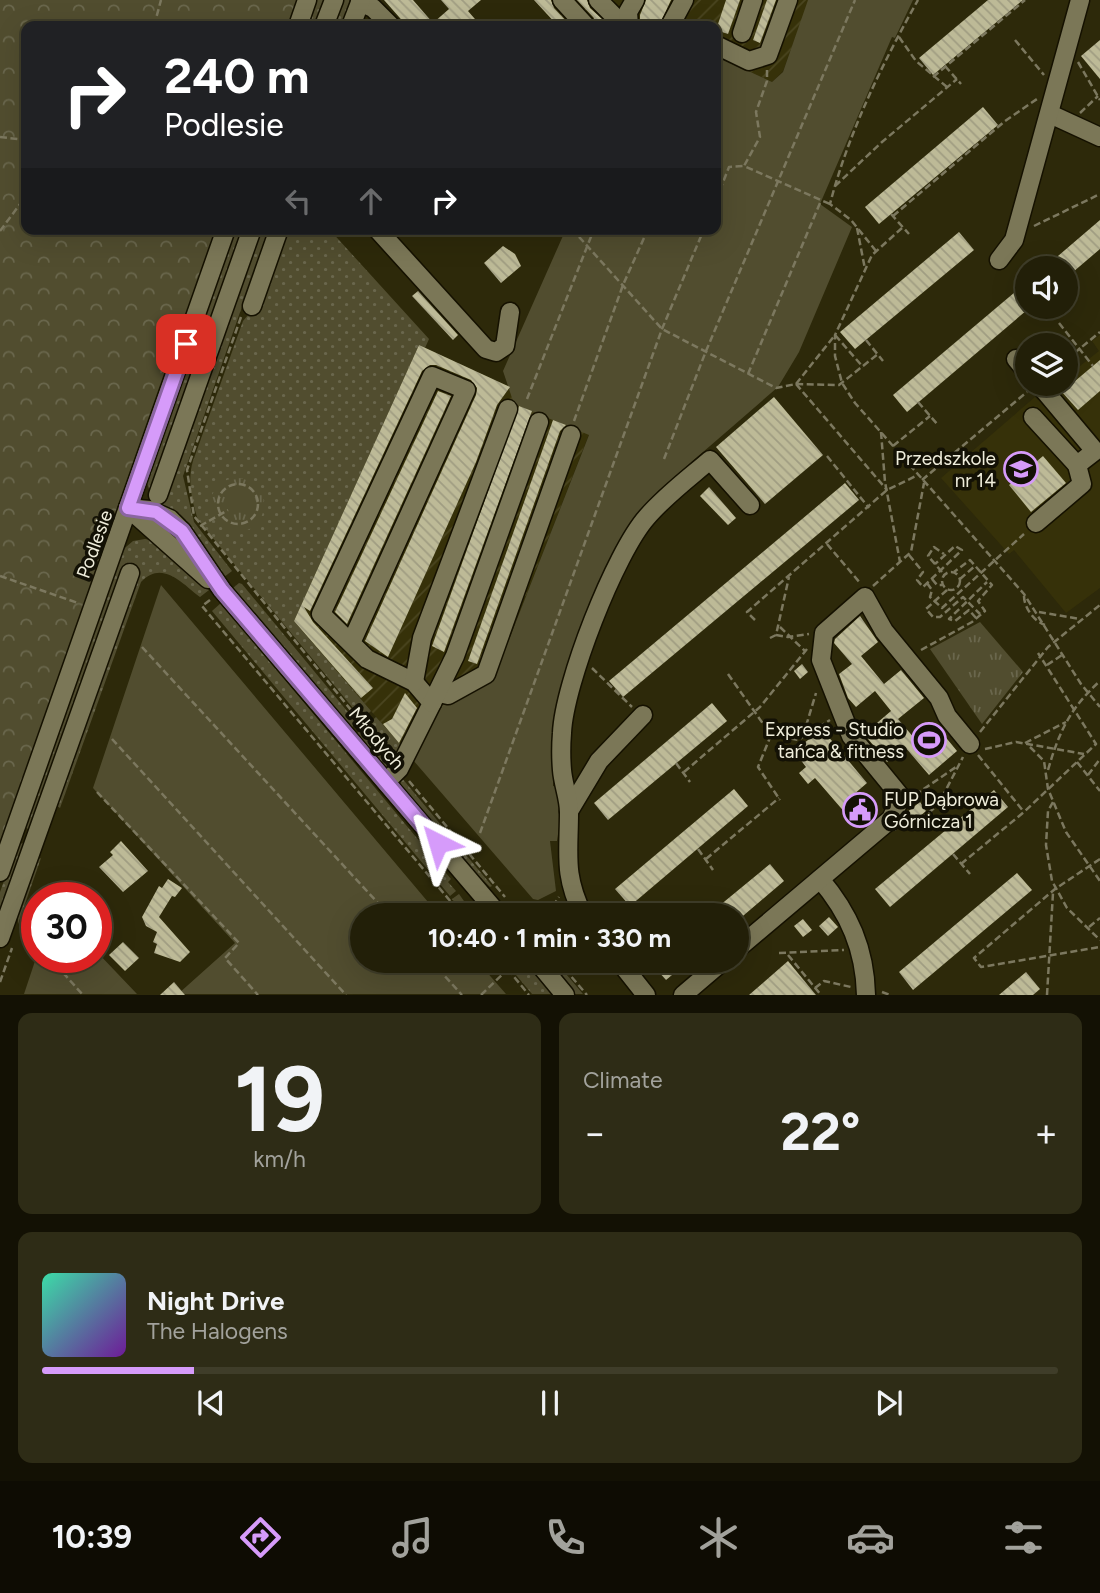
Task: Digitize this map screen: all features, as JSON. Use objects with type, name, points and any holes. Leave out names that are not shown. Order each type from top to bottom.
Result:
[{"type":"street","points":[[300,21],[307,0]]},
{"type":"street","points":[[326,21],[334,0]]},
{"type":"street","points":[[562,0],[581,21]]},
{"type":"street","points":[[675,21],[684,0]]},
{"type":"street","points":[[742,33],[753,0]]},
{"type":"street","points":[[721,47],[749,61],[768,55],[788,0]]},
{"type":"street","points":[[999,260],[1014,240],[1080,0]]},
{"type":"street","points":[[353,21],[360,1],[373,8],[386,21]]},
{"type":"street","points":[[620,4],[628,12],[629,21]]},
{"type":"street","points":[[1050,114],[1100,137]]},
{"type":"street","name":"Podlesie","points":[[0,872],[224,235]]},
{"type":"street","points":[[158,495],[250,235]]},
{"type":"street","points":[[246,312],[277,235]]},
{"type":"street","points":[[382,235],[486,349],[496,352],[505,346],[510,312]]},
{"type":"street","points":[[351,643],[466,390],[432,376],[321,614],[367,659],[414,682],[435,698],[449,695],[486,674],[572,428]]},
{"type":"street","points":[[1040,396],[1095,452],[1077,465]]},
{"type":"street","points":[[414,682],[422,638],[508,409]]},
{"type":"street","points":[[1032,417],[1077,465],[1082,484],[1036,523]]},
{"type":"street","points":[[393,776],[435,698],[539,422]]},
{"type":"street","points":[[578,903],[571,886],[566,853],[569,811],[562,771],[562,731],[567,692],[625,550],[645,518],[710,460],[750,505]]},
{"type":"street","name":"Młodych","points":[[128,508],[150,510],[170,519],[182,531],[218,593],[393,776],[490,903]]},
{"type":"street","points":[[0,938],[130,573]]},
{"type":"street","points":[[749,939],[891,819],[899,806],[898,791],[851,736],[820,652],[824,633],[865,597],[884,631],[973,748]]},
{"type":"street","points":[[569,811],[599,761],[643,715]]},
{"type":"street","points":[[14,832],[35,839]]},
{"type":"street","points":[[820,879],[840,905],[861,948],[866,993]]},
{"type":"street","points":[[547,973],[565,995]]},
{"type":"street","points":[[629,973],[646,995]]},
{"type":"street","points":[[694,991],[711,973]]},
{"type":"path","points":[[155,21],[161,0]]},
{"type":"path","points":[[664,460],[706,351],[855,0]]},
{"type":"path","points":[[830,204],[849,145],[898,37],[918,0]]},
{"type":"path","points":[[933,77],[1025,0]]},
{"type":"path","points":[[898,37],[916,61],[947,87]]},
{"type":"path","points":[[909,234],[892,215],[1005,121],[1058,85],[1045,76],[1015,40]]},
{"type":"path","points":[[1069,47],[1100,97],[1069,122]]},
{"type":"path","points":[[744,166],[760,137],[756,112],[767,81],[768,55]]},
{"type":"path","points":[[945,66],[961,84]]},
{"type":"path","points":[[835,186],[957,79]]},
{"type":"path","points":[[0,137],[21,139]]},
{"type":"path","points":[[721,187],[729,167],[744,166],[820,202],[830,204],[857,227],[876,251]]},
{"type":"path","points":[[1014,240],[1043,220],[1100,194]]},
{"type":"path","points":[[748,374],[820,202]]},
{"type":"path","points":[[0,230],[21,203]]},
{"type":"path","points":[[857,227],[865,269]]},
{"type":"path","points":[[796,384],[835,335],[876,251],[902,228]]},
{"type":"path","points":[[577,235],[663,328],[748,374],[782,389],[796,384],[842,383],[878,354]]},
{"type":"path","points":[[527,399],[592,235]]},
{"type":"path","points":[[572,428],[623,285],[645,235]]},
{"type":"path","points":[[480,834],[663,328],[702,235]]},
{"type":"path","points":[[246,312],[186,473],[194,516],[393,776],[510,903]]},
{"type":"path","points":[[1059,323],[1093,366]]},
{"type":"path","points":[[1079,349],[1100,332]]},
{"type":"path","points":[[835,335],[863,367]]},
{"type":"path","points":[[835,335],[835,356],[842,383],[855,403],[996,559],[1036,610],[1087,692],[1100,707]]},
{"type":"path","points":[[866,340],[883,360]]},
{"type":"path","points":[[796,384],[887,490]]},
{"type":"path","points":[[827,544],[867,592],[909,555],[916,536],[923,481],[1023,396]]},
{"type":"path","points":[[918,402],[938,425]]},
{"type":"path","points":[[893,446],[930,416]]},
{"type":"path","points":[[881,432],[887,490],[900,562]]},
{"type":"path","points":[[827,456],[869,508]]},
{"type":"path","points":[[755,620],[747,612],[887,490],[919,475]]},
{"type":"path","points":[[247,485],[256,494],[257,513],[249,522],[230,523],[221,514],[219,496],[228,486],[247,485]]},
{"type":"path","points":[[200,526],[228,510]]},
{"type":"path","points":[[928,583],[934,601],[942,608],[958,590],[1036,523]]},
{"type":"path","points":[[909,555],[923,572],[918,583],[923,587],[943,572],[962,550],[955,546],[935,564]]},
{"type":"path","points":[[905,657],[985,611],[978,601],[992,588],[988,581],[967,560],[954,572],[943,572],[928,556],[934,547],[945,555]]},
{"type":"path","points":[[958,590],[960,579],[975,566]]},
{"type":"path","points":[[942,585],[943,572]]},
{"type":"path","points":[[954,572],[960,579]]},
{"type":"path","points":[[0,576],[78,603]]},
{"type":"path","points":[[776,635],[789,577]]},
{"type":"path","points":[[932,579],[947,590]]},
{"type":"path","points":[[976,618],[969,610],[955,621],[949,620],[988,581]]},
{"type":"path","points":[[958,590],[947,590],[926,609],[937,618],[963,597],[980,614]]},
{"type":"path","points":[[218,593],[202,606],[453,903]]},
{"type":"path","points":[[1024,594],[1024,603],[1037,622],[1045,625]]},
{"type":"path","points":[[912,826],[937,805],[959,765],[1040,654],[1100,606]]},
{"type":"path","points":[[1036,610],[1082,620]]},
{"type":"path","points":[[779,626],[805,651]]},
{"type":"path","points":[[770,638],[776,635],[788,637],[824,633]]},
{"type":"path","points":[[684,772],[754,711],[805,651],[824,633]]},
{"type":"path","points":[[142,648],[378,903]]},
{"type":"path","points":[[1040,654],[1100,749]]},
{"type":"path","points":[[1047,666],[1063,654]]},
{"type":"path","points":[[580,655],[622,700],[643,715]]},
{"type":"path","points":[[803,737],[825,670]]},
{"type":"path","points":[[728,674],[771,735],[798,740],[842,712]]},
{"type":"path","points":[[1100,681],[1074,708],[1054,751],[1048,772],[1048,789],[1066,832],[1100,881]]},
{"type":"path","points":[[1092,688],[1100,691]]},
{"type":"path","points":[[1026,744],[1066,722]]},
{"type":"path","points":[[706,859],[780,799],[758,767],[771,735]]},
{"type":"path","points":[[112,739],[346,995]]},
{"type":"path","points":[[899,806],[959,765],[973,748],[1010,742],[1084,754]]},
{"type":"path","points":[[1026,744],[1044,761],[1048,772]]},
{"type":"path","points":[[961,864],[1024,812],[1096,744]]},
{"type":"path","points":[[973,748],[1024,812]]},
{"type":"path","points":[[1088,775],[1100,759]]},
{"type":"path","points":[[1077,762],[1100,790]]},
{"type":"path","points":[[676,763],[690,782]]},
{"type":"path","points":[[97,792],[239,943],[225,958],[258,995]]},
{"type":"path","points":[[1047,995],[1054,890],[1046,845],[1048,811],[1053,802]]},
{"type":"path","points":[[698,849],[713,870]]},
{"type":"path","points":[[953,854],[970,874]]},
{"type":"path","points":[[1100,859],[1054,890],[974,958],[981,967],[999,966],[1100,947]]},
{"type":"path","points":[[555,903],[564,890],[571,886]]},
{"type":"path","points":[[1054,890],[1076,919],[1089,927],[1100,940]]},
{"type":"path","points":[[1089,927],[1100,918]]},
{"type":"path","points":[[779,953],[788,955],[861,948]]},
{"type":"path","points":[[788,955],[821,995]]},
{"type":"path","points":[[63,973],[83,995]]},
{"type":"path","points":[[442,973],[462,995]]},
{"type":"path","points":[[481,995],[504,973]]},
{"type":"path","points":[[511,973],[529,995]]},
{"type":"path","points":[[568,973],[587,995]]},
{"type":"path","points":[[815,988],[824,981],[866,993]]},
{"type":"shaded area","points":[[534,0],[809,0],[783,71],[772,82],[721,58],[721,21],[553,21]]},
{"type":"shaded area","points":[[1100,335],[1100,588],[1066,613],[1014,550],[1009,554],[941,478],[1035,397],[1038,400],[1043,396],[1078,396],[1078,368],[1099,351],[1092,341]]},
{"type":"shaded area","points":[[419,345],[510,387],[514,403],[589,434],[494,678],[442,705],[413,760],[294,621]]},
{"type":"green space","points":[[0,0],[300,0],[293,21],[21,21],[21,235],[216,235],[0,849]]},
{"type":"green space","points":[[316,0],[326,0],[319,21],[309,21]]},
{"type":"green space","points":[[341,0],[351,0],[343,21],[334,21]]},
{"type":"green space","points":[[808,0],[913,0],[895,38],[892,37],[820,204],[852,227],[799,352],[778,387],[658,491],[629,525],[561,686],[556,715],[553,786],[557,787],[560,820],[557,841],[550,841],[556,891],[538,900],[533,899],[413,760],[442,705],[494,678],[589,435],[514,404],[503,371],[563,235],[721,235],[721,58],[772,82],[783,72]]},
{"type":"green space","points":[[233,235],[243,235],[151,492],[165,501],[257,235],[267,235],[183,476],[194,522],[232,571],[224,577],[151,495],[147,483]]},
{"type":"green space","points":[[280,235],[334,235],[429,339],[425,348],[419,345],[294,621],[371,711],[362,719],[198,520],[192,498],[190,476],[193,461],[243,321],[253,309]]},
{"type":"green space","points":[[237,478],[256,486],[264,505],[256,524],[237,532],[218,524],[210,505],[218,486]]},
{"type":"green space","points":[[133,541],[155,541],[209,590],[200,597],[179,580],[164,573],[149,576],[141,582],[60,808],[56,805],[28,829],[25,827],[120,552]]},
{"type":"green space","points":[[239,583],[357,723],[351,728],[233,588]]},
{"type":"green space","points":[[161,585],[429,903],[350,903],[350,973],[488,973],[506,994],[178,994],[235,943],[93,788]]},
{"type":"green space","points":[[221,603],[451,879],[448,882],[456,891],[450,896],[212,611]]},
{"type":"green space","points":[[980,622],[1023,672],[982,724],[930,649]]},
{"type":"green space","points":[[376,717],[404,748],[397,761],[367,725]]},
{"type":"green space","points":[[362,729],[393,766],[383,767],[356,734]]},
{"type":"green space","points":[[401,777],[492,886],[481,878],[478,880],[400,786]]},
{"type":"green space","points":[[17,845],[25,845],[0,917],[0,892]]},
{"type":"green space","points":[[41,858],[33,882],[29,882],[36,860]]},
{"type":"green space","points":[[459,894],[465,903],[455,903],[452,899]]},
{"type":"green space","points":[[21,904],[18,924],[18,913]]},
{"type":"green space","points":[[112,968],[137,994],[24,994],[31,973],[112,973]]},
{"type":"green space","points":[[514,973],[538,973],[556,994],[532,994]]},
{"type":"green space","points":[[556,973],[565,973],[583,994],[574,994]]},
{"type":"building","points":[[384,0],[413,0],[431,21],[403,21]]},
{"type":"building","points":[[441,0],[481,0],[468,11],[477,21],[435,21],[449,9]]},
{"type":"building","points":[[534,0],[551,0],[554,8],[566,21],[553,21]]},
{"type":"building","points":[[577,0],[587,0],[590,8],[604,21],[595,21]]},
{"type":"building","points":[[646,0],[671,0],[661,21],[640,21]]},
{"type":"building","points":[[726,0],[740,0],[728,34],[721,32],[719,21]]},
{"type":"building","points":[[767,0],[776,0],[760,43],[753,40]]},
{"type":"building","points":[[988,0],[1023,0],[933,75],[919,58]]},
{"type":"building","points":[[1100,40],[1100,79],[1081,56]]},
{"type":"building","points":[[983,107],[998,125],[879,224],[865,207]]},
{"type":"building","points":[[1100,220],[1100,249],[1078,268],[1078,256],[1058,256]]},
{"type":"building","points":[[959,232],[974,250],[855,349],[840,332]]},
{"type":"building","points":[[503,246],[515,254],[521,266],[501,283],[484,263]]},
{"type":"building","points":[[418,291],[458,335],[453,340],[412,296]]},
{"type":"building","points":[[1015,292],[1016,319],[907,412],[893,395]]},
{"type":"building","points":[[419,345],[510,387],[497,405],[476,462],[388,657],[365,641],[476,395],[477,388],[471,380],[436,365],[430,365],[422,371],[310,611],[304,607],[313,622],[373,688],[361,698],[294,621]]},
{"type":"building","points":[[1100,360],[1100,391],[1078,410],[1066,396],[1078,396],[1078,379]]},
{"type":"building","points":[[438,391],[451,396],[347,624],[335,612]]},
{"type":"building","points":[[774,397],[823,455],[765,504],[716,447]]},
{"type":"building","points":[[519,406],[532,411],[444,652],[432,646]]},
{"type":"building","points":[[553,420],[566,425],[560,431],[477,664],[468,661]]},
{"type":"building","points":[[1043,456],[1066,483],[1031,512],[1009,485]]},
{"type":"building","points":[[845,483],[859,500],[623,697],[609,681]]},
{"type":"building","points":[[709,487],[736,518],[728,525],[700,496]]},
{"type":"building","points":[[860,616],[878,642],[861,656],[884,684],[901,670],[924,698],[898,719],[915,739],[934,723],[957,751],[929,775],[905,747],[887,762],[864,734],[891,711],[875,691],[856,707],[848,698],[839,674],[852,664],[834,643]]},
{"type":"building","points":[[802,664],[808,672],[800,679],[794,671]]},
{"type":"building","points":[[405,693],[417,708],[399,743],[383,724],[392,719]]},
{"type":"building","points":[[712,703],[727,721],[608,820],[594,803]]},
{"type":"building","points":[[822,729],[867,783],[853,795],[867,811],[853,822],[815,778],[808,784],[799,773],[806,767],[794,751]]},
{"type":"building","points":[[734,789],[748,806],[634,903],[627,903],[615,889]]},
{"type":"building","points":[[994,790],[1008,807],[890,907],[875,889]]},
{"type":"building","points":[[920,802],[926,811],[905,829],[902,826],[895,831],[906,813]]},
{"type":"building","points":[[121,841],[148,871],[123,892],[99,867],[113,855],[110,852]]},
{"type":"building","points":[[770,864],[784,881],[749,911],[749,903],[723,903]]},
{"type":"building","points":[[1017,873],[1032,890],[913,990],[899,972]]},
{"type":"building","points":[[168,879],[182,888],[175,897],[172,896],[159,917],[190,952],[180,962],[154,953],[157,944],[153,942],[157,932],[146,926],[142,917],[159,886],[162,888]]},
{"type":"building","points":[[829,917],[838,927],[828,936],[819,926]]},
{"type":"building","points":[[803,919],[812,930],[803,937],[794,926]]},
{"type":"building","points":[[123,942],[139,958],[125,971],[112,958],[112,952]]},
{"type":"building","points":[[788,961],[816,995],[749,995]]},
{"type":"building","points":[[1026,972],[1040,989],[1033,995],[999,995]]},
{"type":"building","points":[[660,973],[674,973],[666,980]]},
{"type":"building","points":[[174,982],[185,995],[160,995]]},
{"type":"place","name":"Przedszkole nr 14","points":[[1021,469]]},
{"type":"place","name":"Express - Studio tańca & fitness","points":[[929,740]]},
{"type":"place","name":"FUP Dąbrowa Górnicza 1","points":[[860,810]]},
{"type":"route","points":[[186,344],[128,508],[156,512],[170,519],[182,531],[222,590],[438,843]]}]
